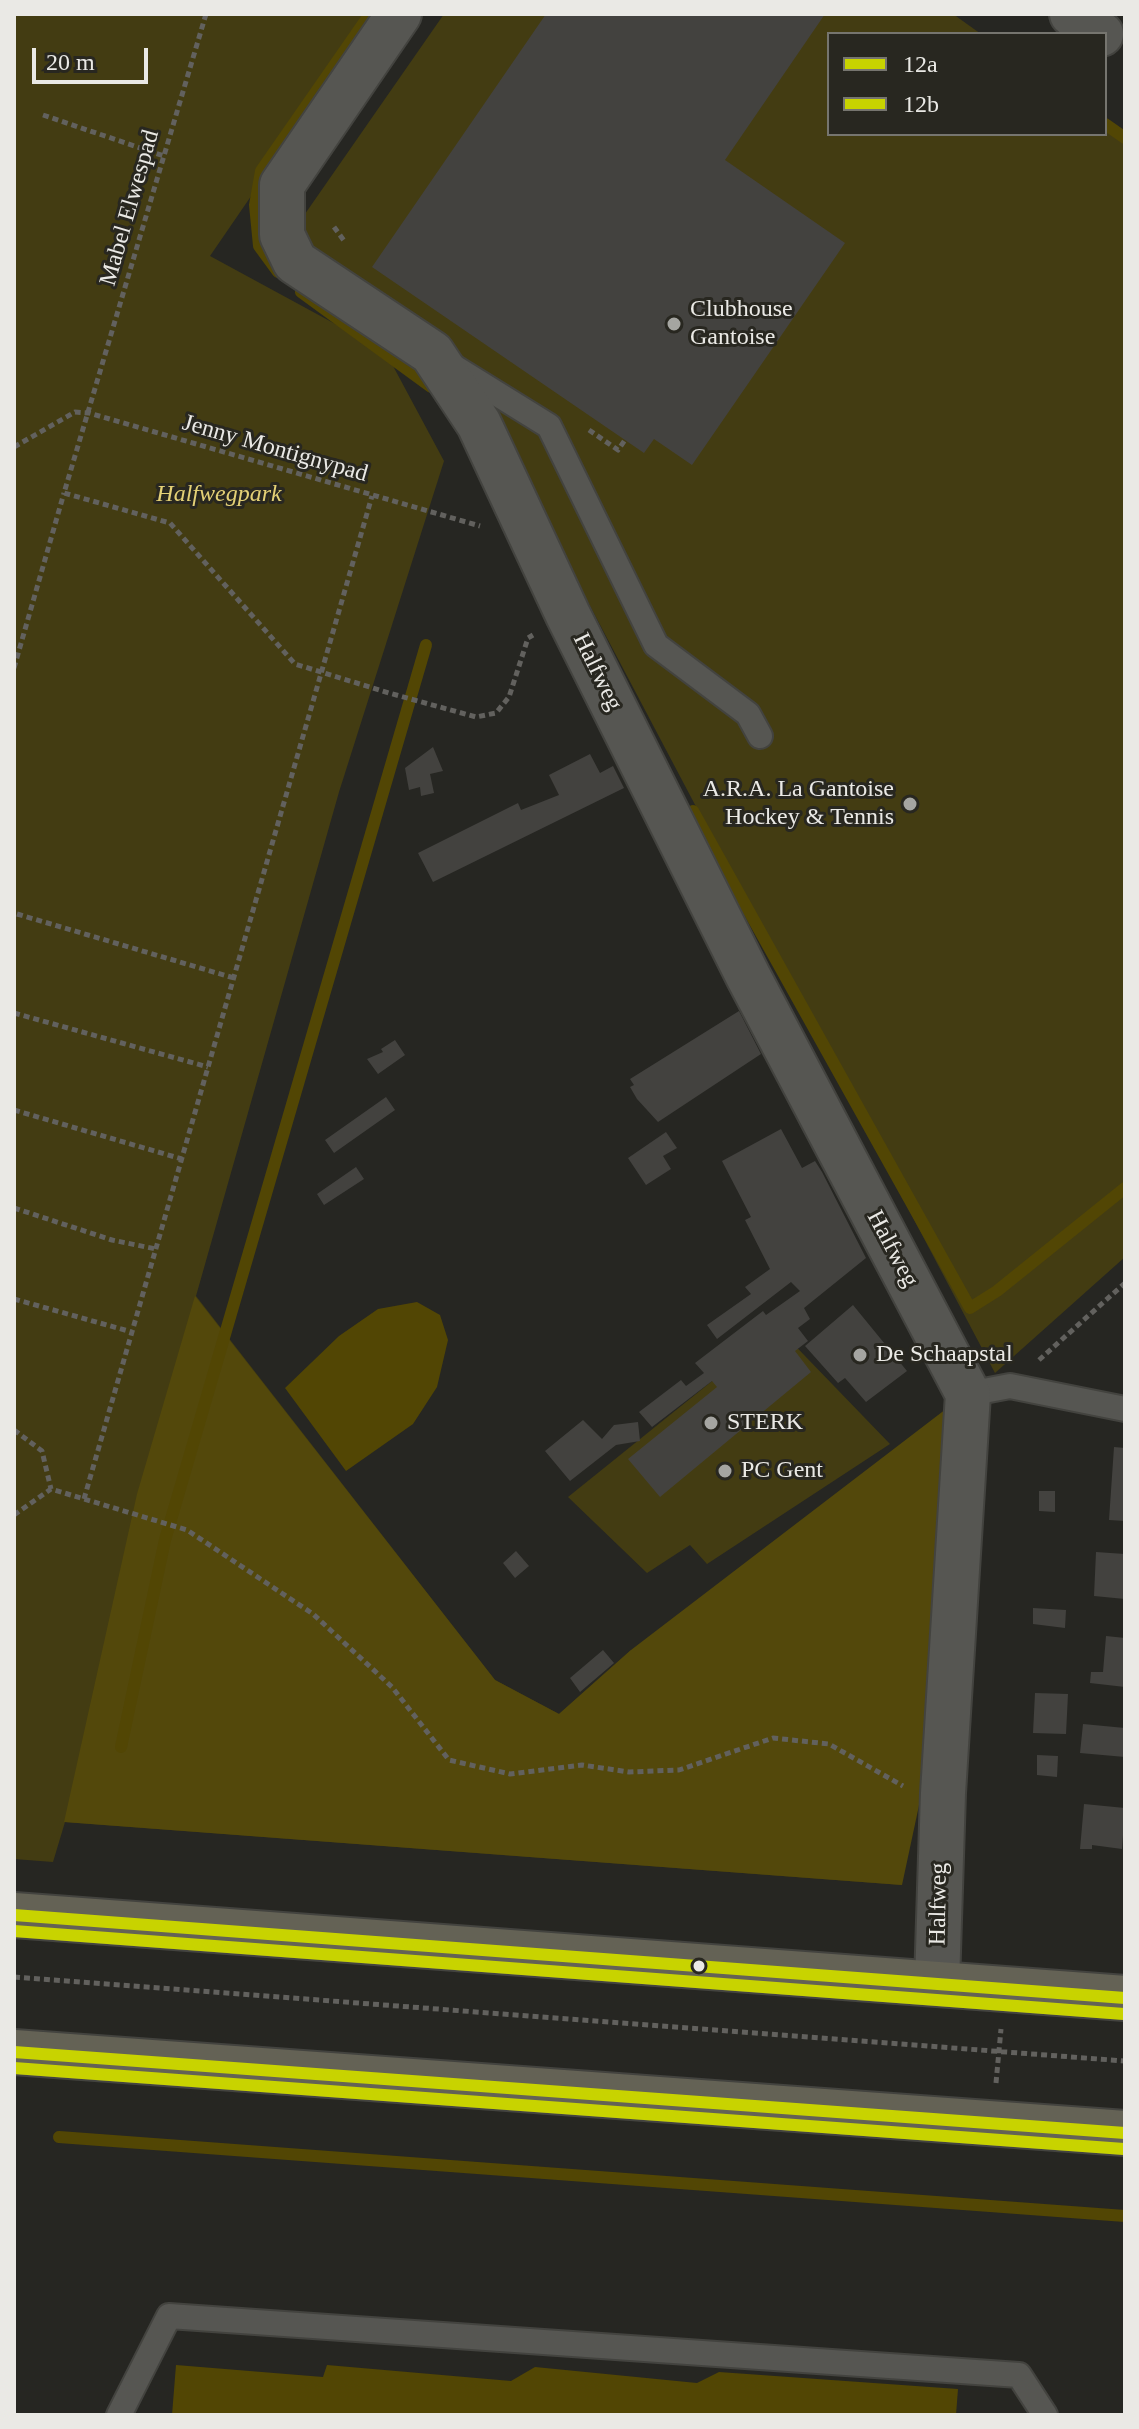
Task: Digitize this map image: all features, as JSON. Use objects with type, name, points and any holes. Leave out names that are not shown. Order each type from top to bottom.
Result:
[{"type":"highway","points":[[14,1915],[1125,1998]]},
{"type":"highway","points":[[14,2052],[1125,2133]]},
{"type":"street","name":"Halfweg","points":[[399,14],[282,185],[282,235],[295,262],[432,353],[479,424],[568,615],[748,976],[968,1394],[943,1793],[937,1983]]},
{"type":"street","points":[[1072,14],[1099,32]]},
{"type":"street","points":[[1107,38],[1125,51]]},
{"type":"lane","points":[[432,353],[549,426],[656,645],[748,714],[760,736]]},
{"type":"lane","points":[[968,1394],[1010,1386],[1125,1409]]},
{"type":"lane","points":[[119,2415],[169,2316],[1019,2375],[1045,2415]]},
{"type":"path","name":"Mabel Elwespad","points":[[14,667],[206,14]]},
{"type":"path","points":[[43,115],[164,156]]},
{"type":"path","points":[[14,447],[75,412],[89,413]]},
{"type":"path","name":"Jenny Montignypad","points":[[89,413],[533,541]]},
{"type":"path","points":[[64,493],[170,523],[295,664],[476,717],[496,713],[509,697],[528,638],[568,615]]},
{"type":"path","points":[[84,1499],[372,496]]},
{"type":"path","points":[[17,914],[234,978]]},
{"type":"path","points":[[14,1013],[208,1067]]},
{"type":"path","points":[[14,1110],[182,1159]]},
{"type":"path","points":[[14,1208],[112,1240],[156,1249]]},
{"type":"path","points":[[1010,1386],[1125,1283]]},
{"type":"path","points":[[14,1299],[132,1332]]},
{"type":"path","points":[[14,1430],[42,1451],[51,1489]]},
{"type":"path","points":[[51,1489],[187,1530],[313,1614],[392,1687],[449,1760],[510,1774],[582,1765],[629,1772],[679,1770],[773,1738],[829,1744],[903,1786],[943,1793]]},
{"type":"path","points":[[14,1515],[51,1489]]},
{"type":"path","points":[[14,1977],[1125,2061]]},
{"type":"path","points":[[993,2124],[1005,1989]]},
{"type":"green space","name":"Halfwegpark","points":[[14,14],[376,14],[210,256],[385,351],[444,461],[339,792],[196,1296],[495,1680],[559,1714],[631,1650],[902,1885],[65,1822],[53,1862],[14,1859]]},
{"type":"green space","name":"A.R.A. La Gantoise Hockey & Tennis","points":[[444,14],[953,14],[978,32],[827,32],[827,136],[1107,136],[1107,124],[1125,137],[1125,1257],[995,1373],[456,352],[312,257],[298,224]]},
{"type":"green space","name":"PC Gent","points":[[778,1328],[890,1444],[707,1564],[690,1545],[647,1573],[568,1497]]},
{"type":"shaded area","points":[[195,1296],[495,1680],[559,1714],[631,1650],[946,1409],[924,1782],[902,1885],[64,1822],[137,1494]]},
{"type":"shaded area","points":[[417,1302],[440,1315],[448,1340],[437,1387],[413,1424],[346,1471],[285,1388],[339,1336],[378,1309]]},
{"type":"shaded area","points":[[176,2365],[323,2377],[327,2365],[511,2381],[535,2367],[697,2383],[719,2372],[958,2389],[956,2415],[172,2415]]},
{"type":"building","points":[[546,14],[825,14],[725,160],[845,243],[692,465],[654,439],[644,453],[372,267]]},
{"type":"building","points":[[433,747],[443,771],[430,774],[434,793],[421,796],[420,787],[409,790],[405,768]]},
{"type":"building","points":[[590,754],[600,773],[613,766],[624,788],[433,882],[418,853],[518,803],[521,810],[559,795],[549,775]]},
{"type":"building","points":[[739,1011],[761,1054],[658,1122],[637,1099],[630,1087],[634,1085],[630,1079]]},
{"type":"building","points":[[395,1040],[405,1055],[378,1074],[367,1059],[383,1052],[381,1049]]},
{"type":"building","points":[[386,1097],[395,1110],[334,1153],[325,1140]]},
{"type":"building","points":[[781,1129],[802,1168],[815,1161],[866,1258],[804,1308],[810,1319],[798,1328],[808,1341],[795,1351],[811,1372],[660,1497],[628,1459],[717,1387],[712,1381],[652,1427],[639,1412],[681,1380],[686,1386],[704,1373],[695,1363],[763,1311],[766,1315],[800,1291],[791,1282],[717,1339],[707,1325],[751,1294],[745,1287],[770,1269],[745,1220],[751,1217],[722,1161]]},
{"type":"building","points":[[666,1132],[677,1148],[663,1156],[671,1169],[646,1185],[628,1158]]},
{"type":"building","points":[[356,1167],[364,1179],[324,1205],[317,1194]]},
{"type":"building","name":"De Schaapstal","points":[[853,1305],[907,1371],[866,1402],[845,1378],[838,1383],[805,1346]]},
{"type":"building","points":[[583,1420],[602,1439],[614,1425],[638,1422],[640,1441],[616,1445],[570,1481],[545,1451]]},
{"type":"building","points":[[1114,1447],[1125,1448],[1125,1521],[1109,1520]]},
{"type":"building","points":[[1039,1491],[1055,1491],[1055,1512],[1039,1511]]},
{"type":"building","points":[[516,1551],[529,1566],[515,1578],[503,1563]]},
{"type":"building","points":[[1096,1552],[1125,1554],[1125,1599],[1094,1596]]},
{"type":"building","points":[[1033,1608],[1066,1610],[1065,1628],[1033,1624]]},
{"type":"building","points":[[1106,1636],[1125,1638],[1125,1687],[1090,1683],[1091,1672],[1103,1672]]},
{"type":"building","points":[[603,1650],[614,1663],[580,1692],[570,1678]]},
{"type":"building","points":[[1035,1693],[1068,1694],[1066,1734],[1033,1733]]},
{"type":"building","points":[[1083,1724],[1125,1728],[1125,1757],[1080,1753]]},
{"type":"building","points":[[1037,1755],[1058,1756],[1057,1777],[1037,1775]]},
{"type":"building","points":[[1084,1804],[1125,1808],[1122,1849],[1092,1845],[1092,1849],[1080,1849]]},
{"type":"waterway","points":[[278,272],[259,246],[255,205],[261,171],[370,14]]},
{"type":"waterway","points":[[1107,125],[1125,138]]},
{"type":"waterway","points":[[301,292],[431,387]]},
{"type":"waterway","points":[[121,1747],[165,1540],[426,645]]},
{"type":"waterway","points":[[693,811],[970,1308],[997,1291],[1125,1188]]},
{"type":"waterway","points":[[59,2137],[1125,2216]]},
{"type":"transit line","name":"12a","points":[[14,1915],[1125,1998]]},
{"type":"transit line","name":"12b","points":[[14,1931],[1124,2014]]},
{"type":"transit line","name":"12a","points":[[14,2052],[1125,2133]]},
{"type":"transit line","name":"12b","points":[[14,2068],[1124,2149]]},
{"type":"place","name":"Clubhouse Gantoise","points":[[674,324]]},
{"type":"place","name":"A.R.A. La Gantoise Hockey & Tennis","points":[[910,804]]},
{"type":"place","name":"De Schaapstal","points":[[860,1355]]},
{"type":"place","name":"STERK","points":[[711,1423]]},
{"type":"place","name":"PC Gent","points":[[725,1471]]}]
